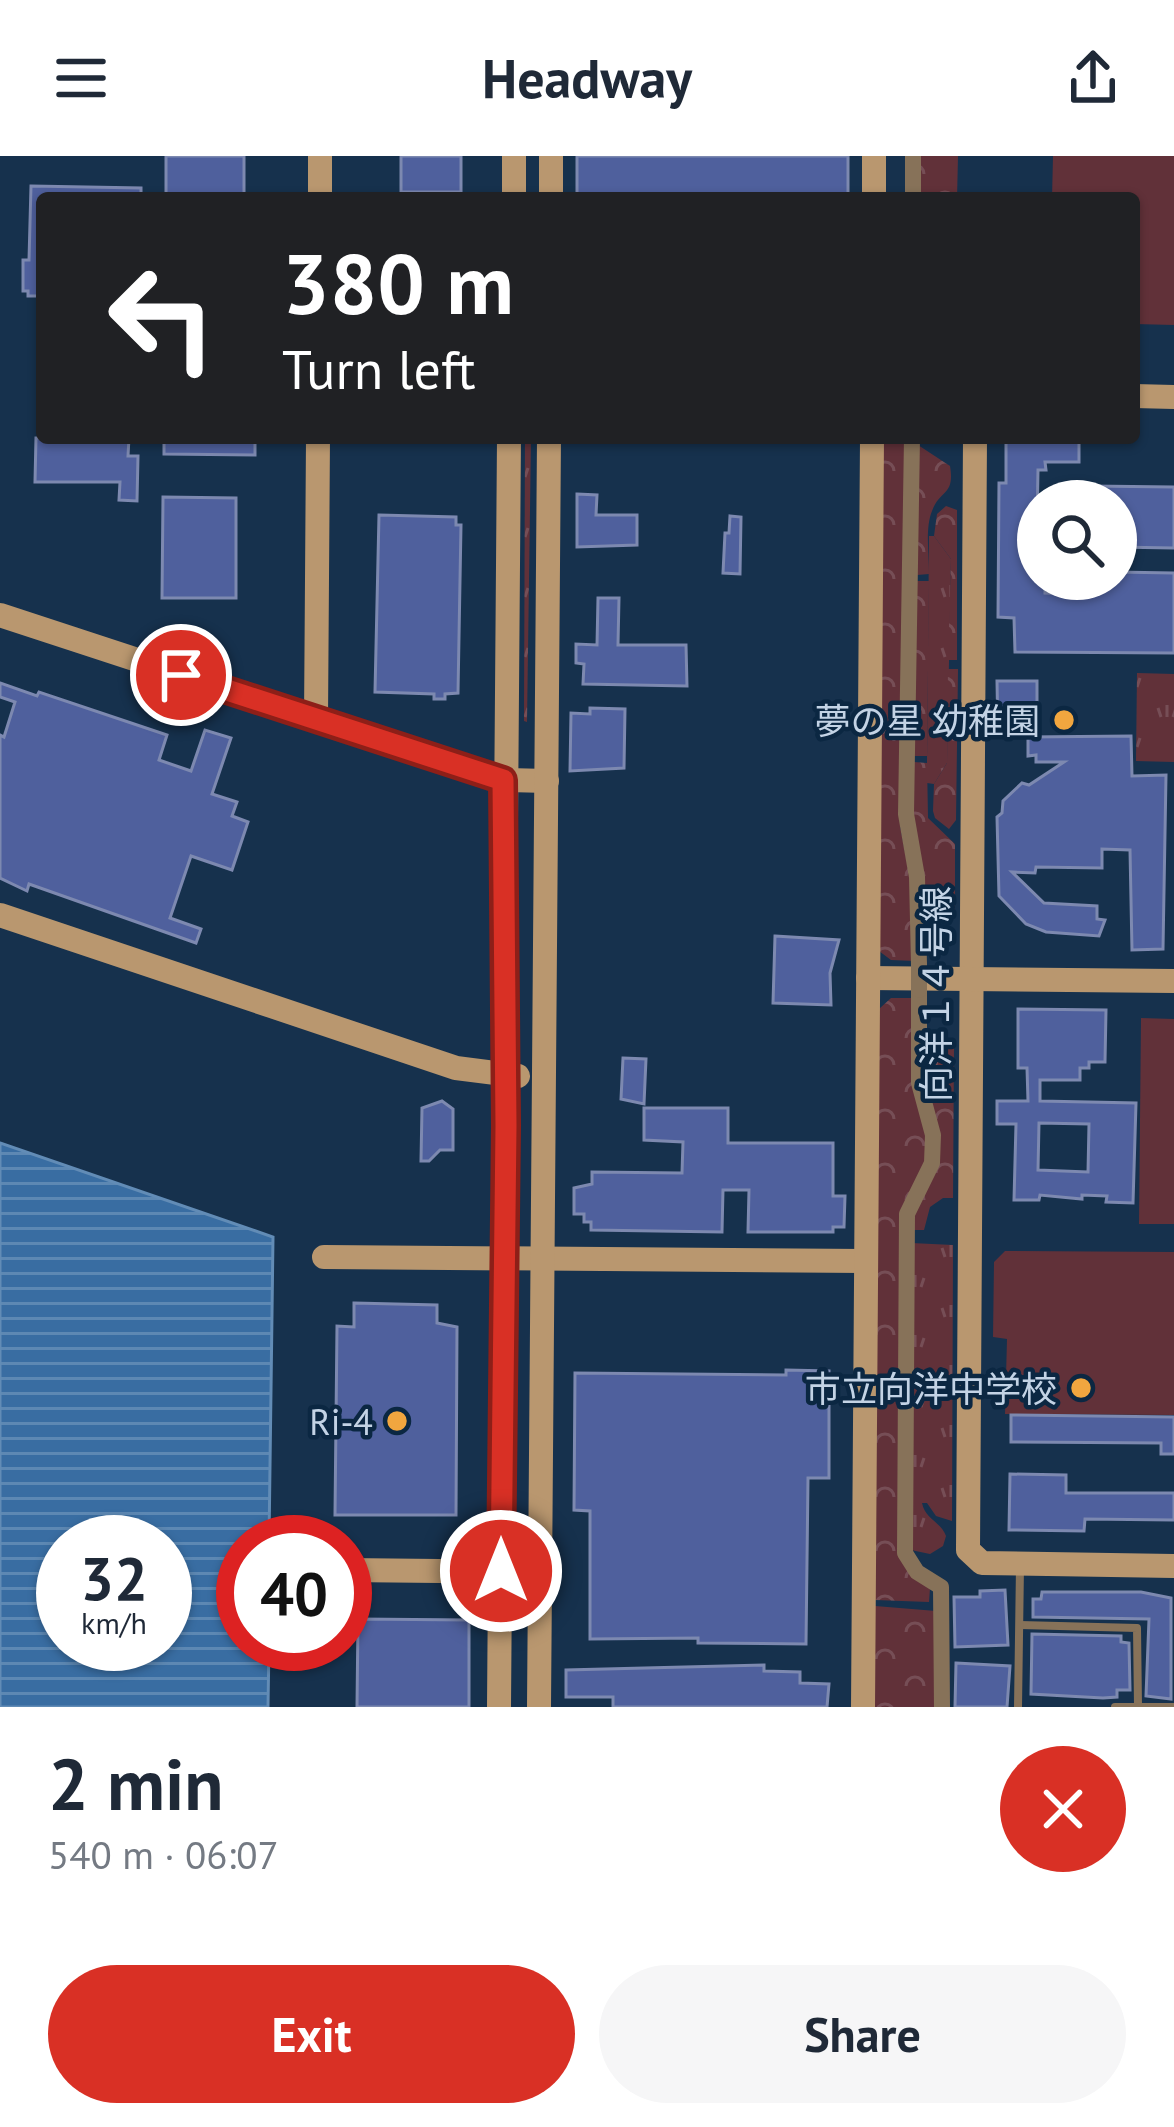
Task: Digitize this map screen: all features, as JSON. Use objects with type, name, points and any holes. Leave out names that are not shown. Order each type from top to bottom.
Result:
[{"type":"street","points":[[320,156],[320,192]]},
{"type":"street","points":[[514,156],[514,192]]},
{"type":"street","points":[[550,192],[551,156]]},
{"type":"street","points":[[874,156],[874,192]]},
{"type":"street","points":[[913,156],[913,192]]},
{"type":"street","points":[[1140,396],[1174,397]]},
{"type":"street","points":[[316,720],[318,444]]},
{"type":"street","points":[[499,1707],[509,444]]},
{"type":"street","points":[[538,1707],[549,444]]},
{"type":"street","points":[[863,1707],[872,444]]},
{"type":"street","points":[[912,444],[906,814],[917,877],[919,1082],[933,1136],[932,1163],[907,1214],[905,1553],[916,1572],[941,1587],[942,1707]]},
{"type":"street","name":"向洋１４号線","points":[[975,444],[968,1550],[982,1563],[1019,1565]]},
{"type":"street","points":[[0,615],[503,780],[547,781]]},
{"type":"street","points":[[0,915],[456,1068],[543,1076]]},
{"type":"street","points":[[868,978],[1174,981]]},
{"type":"street","points":[[323,1257],[864,1261]]},
{"type":"street","points":[[1019,1565],[1174,1566]]},
{"type":"street","points":[[372,1570],[539,1572]]},
{"type":"lane","points":[[1018,1707],[1019,1565]]},
{"type":"lane","points":[[1020,1625],[1137,1628],[1138,1706]]},
{"type":"lane","points":[[1115,1707],[1174,1707]]},
{"type":"green space","points":[[920,156],[958,156],[957,192],[919,192]]},
{"type":"green space","points":[[1053,156],[1174,156],[1174,325],[1140,324],[1140,192],[1052,192]]},
{"type":"green space","points":[[525,444],[531,444],[527,722]]},
{"type":"green space","points":[[883,444],[905,444],[900,826],[912,889],[915,961],[891,960],[879,951]]},
{"type":"green space","points":[[918,445],[950,466],[951,476],[930,518],[929,574],[917,575]]},
{"type":"green space","points":[[946,506],[957,510],[957,660],[948,660],[951,559],[934,536],[937,514]]},
{"type":"green space","points":[[929,536],[934,536],[951,559],[947,763],[934,784],[927,783]]},
{"type":"green space","points":[[917,581],[929,581],[927,756],[914,756]]},
{"type":"green space","points":[[948,669],[958,669],[956,820],[949,829],[933,811],[934,784],[947,763]]},
{"type":"green space","points":[[1137,673],[1174,674],[1174,762],[1136,761]]},
{"type":"green space","points":[[914,762],[927,763],[928,818],[955,844],[955,909],[950,914],[927,912],[913,825]]},
{"type":"green space","points":[[891,998],[914,998],[927,1138],[928,1157],[907,1206],[901,1554],[930,1588],[929,1602],[875,1600],[879,1009]]},
{"type":"green space","points":[[1141,1018],[1174,1019],[1174,1224],[1139,1224]]},
{"type":"green space","points":[[954,1045],[953,1198],[943,1198],[930,1207],[924,1230],[911,1230],[932,1176],[924,1046]]},
{"type":"green space","points":[[911,1243],[953,1245],[952,1521],[936,1516],[922,1503],[946,1536],[943,1546],[930,1554],[911,1550]]},
{"type":"green space","points":[[1005,1251],[1174,1252],[1174,1415],[1005,1414],[1007,1339],[993,1337],[994,1262]]},
{"type":"green space","points":[[875,1606],[936,1611],[938,1707],[874,1707]]},
{"type":"water","points":[[0,1143],[273,1237],[269,1515],[216,1515],[216,1671],[269,1671],[268,1707],[0,1707]]},
{"type":"building","points":[[166,156],[244,156],[244,192],[166,192]]},
{"type":"building","points":[[401,156],[461,156],[461,192],[401,192]]},
{"type":"building","points":[[577,156],[848,156],[848,192],[577,192]]},
{"type":"building","points":[[31,186],[141,188],[141,192],[36,192],[36,296],[23,291],[23,260],[29,260]]},
{"type":"building","points":[[36,438],[36,444],[129,444],[128,456],[138,456],[137,501],[119,500],[120,482],[35,482]]},
{"type":"building","points":[[164,444],[255,444],[255,455],[164,454]]},
{"type":"building","points":[[1006,444],[1079,444],[1079,462],[1045,462],[1046,470],[1038,470],[1038,480],[1017,480],[1017,600],[1137,600],[1137,572],[1174,573],[1174,653],[1015,652],[1014,618],[998,617],[999,483],[1006,483]]},
{"type":"building","points":[[1137,487],[1174,487],[1174,548],[1137,547]]},
{"type":"building","points":[[577,494],[597,495],[596,515],[637,515],[637,545],[577,547]]},
{"type":"building","points":[[163,497],[236,498],[236,598],[162,598]]},
{"type":"building","points":[[379,515],[456,517],[456,525],[461,525],[458,693],[445,694],[445,699],[434,699],[434,694],[375,692]]},
{"type":"building","points":[[730,516],[741,517],[740,574],[723,573]]},
{"type":"building","points":[[598,598],[619,598],[618,645],[686,645],[687,686],[583,684],[584,664],[576,663],[576,644],[597,645]]},
{"type":"building","points":[[997,681],[1037,681],[1037,736],[998,736]]},
{"type":"building","points":[[0,683],[167,735],[159,760],[191,771],[205,730],[231,738],[212,794],[237,802],[232,816],[248,822],[232,870],[191,856],[170,918],[201,929],[196,943],[29,884],[27,891],[0,878],[0,735],[4,737],[15,702],[0,697]]},
{"type":"building","points":[[590,708],[625,709],[624,768],[570,771],[571,713],[590,714]]},
{"type":"building","points":[[1131,736],[1132,776],[1166,775],[1163,949],[1132,950],[1130,850],[1102,849],[1102,868],[1036,867],[1035,873],[1012,872],[1044,903],[1097,906],[1097,919],[1105,920],[1099,936],[1046,932],[1026,924],[999,896],[997,817],[1003,801],[1022,783],[1029,785],[1064,762],[1036,762],[1036,755],[1028,756],[1028,737]]},
{"type":"building","points":[[775,936],[839,940],[830,973],[831,1005],[773,1003]]},
{"type":"building","points":[[1018,1009],[1106,1010],[1105,1062],[1089,1062],[1089,1068],[1080,1068],[1080,1080],[1040,1080],[1040,1101],[1136,1103],[1133,1203],[1082,1195],[1082,1199],[1040,1195],[1039,1200],[1014,1200],[1016,1124],[997,1124],[997,1101],[1028,1101],[1027,1068],[1018,1068]],"holes":[[[1039,1123],[1089,1124],[1088,1172],[1038,1170]]]},
{"type":"building","points":[[623,1058],[646,1059],[644,1104],[621,1099]]},
{"type":"building","points":[[442,1101],[453,1109],[453,1150],[440,1150],[429,1161],[421,1161],[422,1108]]},
{"type":"building","points":[[644,1108],[728,1108],[728,1143],[833,1143],[833,1196],[845,1196],[844,1227],[833,1227],[833,1232],[748,1232],[749,1190],[723,1190],[722,1232],[591,1230],[584,1214],[574,1214],[574,1188],[592,1184],[592,1172],[682,1173],[683,1142],[644,1140]]},
{"type":"building","name":"Ri-4","points":[[354,1303],[437,1305],[437,1323],[457,1327],[456,1515],[335,1515],[337,1326],[354,1327]]},
{"type":"building","points":[[786,1370],[829,1371],[829,1478],[808,1478],[806,1644],[590,1639],[590,1511],[574,1510],[575,1373],[786,1375]]},
{"type":"building","points":[[1011,1415],[1174,1417],[1174,1454],[1161,1454],[1161,1443],[1011,1442]]},
{"type":"building","points":[[1010,1474],[1066,1475],[1066,1493],[1174,1493],[1174,1520],[1085,1519],[1084,1531],[1009,1530]]},
{"type":"building","points":[[1005,1590],[1008,1645],[955,1647],[954,1597]]},
{"type":"building","points":[[1042,1592],[1141,1592],[1171,1598],[1171,1699],[1146,1696],[1149,1619],[1033,1617],[1033,1599],[1041,1599]]},
{"type":"building","points":[[372,1619],[469,1620],[469,1707],[357,1707],[357,1671],[372,1671]]},
{"type":"building","points":[[1032,1634],[1121,1636],[1121,1642],[1129,1643],[1130,1690],[1117,1690],[1117,1697],[1103,1698],[1031,1694]]},
{"type":"building","points":[[956,1663],[1010,1666],[1007,1707],[955,1707]]},
{"type":"building","points":[[764,1665],[764,1671],[800,1672],[800,1683],[829,1684],[827,1707],[613,1707],[613,1697],[566,1697],[566,1670]]},
{"type":"place","name":"夢の星 幼稚園","points":[[1064,720]]},
{"type":"place","name":"市立向洋中学校","points":[[1081,1388]]},
{"type":"place","name":"Ri-4","points":[[397,1421]]},
{"type":"route","points":[[181,675],[503,780],[506,1126],[501,1571]]}]
